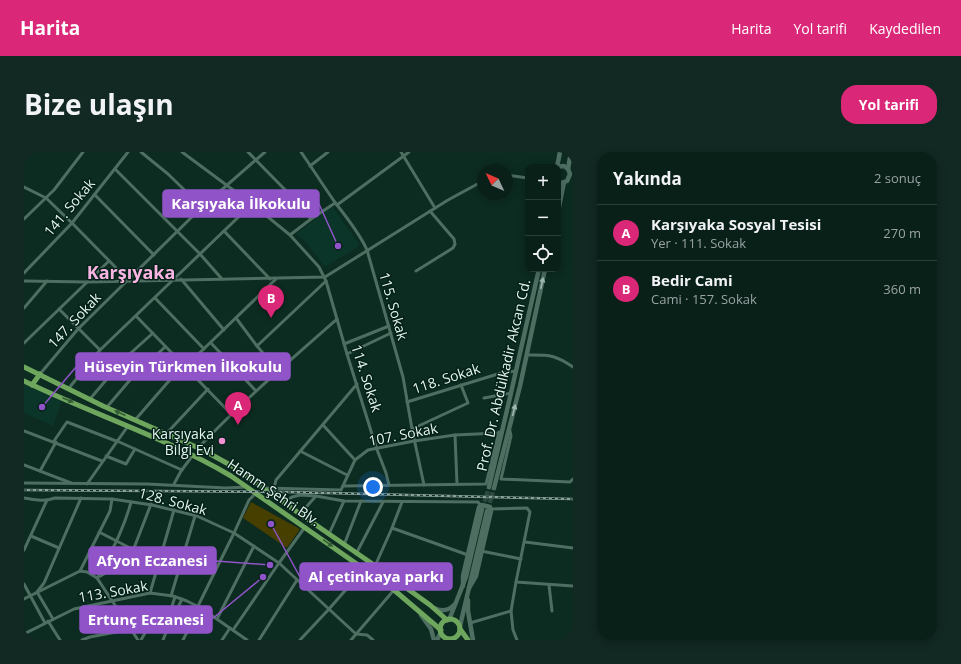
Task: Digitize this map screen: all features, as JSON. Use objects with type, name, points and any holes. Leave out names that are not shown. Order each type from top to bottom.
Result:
[{"type":"main road","points":[[558,164],[560,152]]},
{"type":"main road","points":[[560,200],[564,182],[571,177],[568,169],[571,152]]},
{"type":"main road","points":[[561,166],[564,166],[568,169]]},
{"type":"main road","name":"Prof. Dr. Abdülkadir Akcan Cd.","points":[[538,272],[491,487],[509,428],[527,355],[544,272]]},
{"type":"main road","name":"Hamm Şehri Blv.","points":[[25,369],[40,374],[107,407],[198,448],[232,466],[375,566],[448,620]]},
{"type":"main road","points":[[32,385],[40,374]]},
{"type":"main road","name":"Hamm Şehri Blv.","points":[[24,381],[194,455],[211,464],[256,492],[394,590],[441,631]]},
{"type":"main road","points":[[441,631],[445,637],[451,639],[458,636],[467,593],[476,576],[491,511],[479,507],[463,576],[463,586]]},
{"type":"main road","points":[[437,640],[442,624],[448,620],[463,586],[485,509]]},
{"type":"main road","points":[[469,588],[485,509]]},
{"type":"main road","points":[[467,593],[468,611],[473,640]]},
{"type":"main road","points":[[430,606],[441,610],[446,610],[456,604]]},
{"type":"main road","points":[[419,612],[431,629],[434,640]]},
{"type":"main road","points":[[448,620],[454,620],[468,640]]},
{"type":"street","points":[[24,219],[46,198],[83,152]]},
{"type":"street","name":"141. Sokak","points":[[24,272],[72,223],[128,152]]},
{"type":"street","points":[[141,152],[168,174],[202,207]]},
{"type":"street","points":[[248,152],[299,204],[311,219]]},
{"type":"street","name":"147. Sokak","points":[[40,374],[78,329],[202,207],[265,152]]},
{"type":"street","name":"115. Sokak","points":[[301,152],[362,240],[367,250],[403,377],[414,441],[424,485]]},
{"type":"street","points":[[310,166],[328,152]]},
{"type":"street","points":[[401,152],[435,208]]},
{"type":"street","points":[[290,235],[409,152]]},
{"type":"street","name":"114. Sokak","points":[[184,153],[252,204],[290,235],[320,267],[326,281],[347,354],[389,485]]},
{"type":"street","points":[[115,169],[178,231],[222,279]]},
{"type":"street","points":[[513,176],[525,178]]},
{"type":"street","points":[[24,281],[88,282],[324,276],[435,208],[477,184]]},
{"type":"street","points":[[24,187],[46,198],[128,280]]},
{"type":"street","points":[[95,195],[154,255]]},
{"type":"street","points":[[69,388],[100,350],[175,280],[252,204]]},
{"type":"street","points":[[416,271],[453,248],[454,245],[454,239],[430,211]]},
{"type":"street","points":[[224,231],[270,278]]},
{"type":"street","points":[[24,342],[109,261]]},
{"type":"street","points":[[135,420],[175,374],[185,367],[211,343],[277,278]]},
{"type":"street","points":[[181,280],[224,330]]},
{"type":"street","points":[[24,308],[47,281]]},
{"type":"street","points":[[257,346],[326,281]]},
{"type":"street","points":[[155,298],[204,349]]},
{"type":"street","points":[[59,309],[100,350]]},
{"type":"street","points":[[136,316],[165,348],[208,389],[231,414]]},
{"type":"street","points":[[236,318],[278,371]]},
{"type":"street","points":[[198,448],[231,414],[337,319]]},
{"type":"street","points":[[344,344],[388,326]]},
{"type":"street","points":[[90,399],[123,360],[152,333]]},
{"type":"street","points":[[347,354],[391,333]]},
{"type":"street","points":[[211,343],[256,391]]},
{"type":"street","points":[[107,407],[130,380],[165,348]]},
{"type":"street","points":[[527,355],[549,355],[558,358],[573,367]]},
{"type":"street","name":"118. Sokak","points":[[407,402],[501,372],[516,371]]},
{"type":"street","points":[[276,497],[274,488],[276,480],[357,384]]},
{"type":"street","points":[[412,429],[468,403],[461,385]]},
{"type":"street","points":[[166,434],[208,389]]},
{"type":"street","points":[[484,398],[511,393]]},
{"type":"street","points":[[40,471],[67,422],[116,441],[182,470]]},
{"type":"street","points":[[323,425],[355,460]]},
{"type":"street","points":[[87,484],[128,426]]},
{"type":"street","points":[[262,488],[341,490],[343,486],[486,484],[498,433],[503,428]]},
{"type":"street","points":[[509,428],[511,436],[501,479],[570,482],[573,479]]},
{"type":"street","points":[[24,431],[102,461]]},
{"type":"street","name":"107. Sokak","points":[[343,486],[355,460],[368,450],[376,447],[455,435],[498,433]]},
{"type":"street","points":[[455,435],[457,484]]},
{"type":"street","points":[[106,456],[126,464],[135,449]]},
{"type":"street","points":[[300,451],[347,475]]},
{"type":"street","points":[[174,484],[182,470],[194,455]]},
{"type":"street","points":[[24,465],[74,484]]},
{"type":"street","points":[[24,483],[174,484],[226,488],[248,487]]},
{"type":"street","points":[[184,640],[249,500],[256,492]]},
{"type":"street","points":[[284,503],[292,497],[300,495],[344,500],[383,502],[478,502],[485,509],[527,508],[530,512],[511,611],[517,640]]},
{"type":"street","points":[[300,514],[316,496]]},
{"type":"street","name":"128. Sokak","points":[[24,498],[40,501],[55,498],[112,499],[150,504],[195,516],[234,533],[279,563],[356,634],[367,635],[373,640]]},
{"type":"street","points":[[37,592],[44,583],[81,498]]},
{"type":"street","points":[[80,571],[110,511],[112,499]]},
{"type":"street","points":[[24,550],[47,500]]},
{"type":"street","points":[[329,534],[344,500]]},
{"type":"street","points":[[344,544],[361,501]]},
{"type":"street","points":[[97,578],[127,518],[131,502]]},
{"type":"street","points":[[356,554],[383,502]]},
{"type":"street","points":[[375,566],[402,502]]},
{"type":"street","points":[[97,578],[129,561],[150,504]]},
{"type":"street","points":[[150,593],[174,510]]},
{"type":"street","points":[[171,596],[195,516]]},
{"type":"street","points":[[222,640],[232,629],[305,527]]},
{"type":"street","points":[[392,528],[468,555]]},
{"type":"street","points":[[99,532],[117,540],[158,565]]},
{"type":"street","points":[[31,536],[59,548]]},
{"type":"street","points":[[525,542],[573,548]]},
{"type":"street","points":[[217,619],[254,546]]},
{"type":"street","points":[[481,551],[521,559]]},
{"type":"street","points":[[300,640],[364,569]]},
{"type":"street","points":[[24,599],[80,571],[87,572],[97,578],[139,640],[149,626]]},
{"type":"street","points":[[259,640],[297,580]]},
{"type":"street","points":[[516,582],[573,586]]},
{"type":"street","points":[[24,584],[46,622],[60,640]]},
{"type":"street","points":[[549,585],[552,610]]},
{"type":"street","points":[[351,640],[394,590]]},
{"type":"street","points":[[37,592],[53,619]]},
{"type":"street","name":"113. Sokak","points":[[24,634],[74,609],[150,593],[182,599],[199,607],[248,640]]},
{"type":"street","points":[[161,625],[171,608],[175,597]]},
{"type":"street","points":[[163,640],[182,599]]},
{"type":"street","points":[[470,623],[511,611]]},
{"type":"street","points":[[82,640],[154,625],[161,625],[167,630]]},
{"type":"shaded area","points":[[332,206],[359,244],[358,247],[325,267],[304,240],[296,234]]},
{"type":"shaded area","points":[[24,384],[62,401],[53,426],[24,413]]},
{"type":"shaded area","points":[[251,502],[300,529],[287,548],[243,518]]},
{"type":"tunnel","points":[[483,508],[489,487]]},
{"type":"tunnel","points":[[488,509],[494,488]]},
{"type":"railway","points":[[24,490],[287,492],[573,499]]},
{"type":"place","name":"Karşıyaka İlkokulu","points":[[338,246]]},
{"type":"place","name":"Bedir Cami","points":[[271,318]]},
{"type":"place","name":"Hüseyin Türkmen İlkokulu","points":[[42,407]]},
{"type":"place","name":"Karşıyaka Sosyal Tesisi","points":[[238,425]]},
{"type":"place","name":"Karşıyaka Bilgi Evi","points":[[222,441]]},
{"type":"place","name":"Al çetinkaya parkı","points":[[271,524]]},
{"type":"place","name":"Afyon Eczanesi","points":[[270,565]]},
{"type":"place","name":"Ertunç Eczanesi","points":[[263,577]]},
{"type":"district","name":"Karşıyaka","points":[[131,272]]}]
